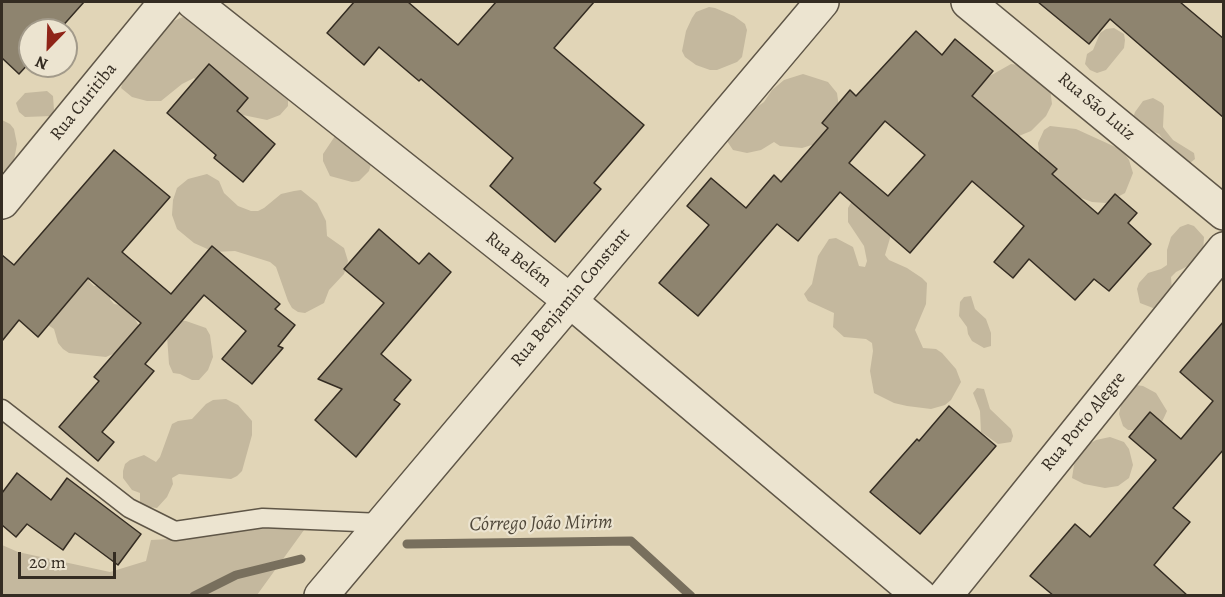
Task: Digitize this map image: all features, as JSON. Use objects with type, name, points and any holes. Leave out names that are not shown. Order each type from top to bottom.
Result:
[{"type":"street","name":"Rua Curitiba","points":[[2,202],[166,2]]},
{"type":"street","name":"Rua Belém","points":[[193,2],[569,300],[920,596]]},
{"type":"street","name":"Rua Benjamin Constant","points":[[321,596],[822,2]]},
{"type":"street","name":"Rua São Luiz","points":[[968,2],[1224,213]]},
{"type":"street","name":"Rua Porto Alegre","points":[[945,596],[1224,249]]},
{"type":"lane","points":[[2,409],[129,508],[175,531],[263,518],[382,523]]},
{"type":"shaded area","points":[[709,7],[734,16],[745,24],[747,30],[742,57],[737,62],[717,70],[696,65],[685,57],[682,51],[686,31],[692,18],[696,12]]},
{"type":"shaded area","points":[[185,16],[288,92],[288,106],[280,115],[267,120],[238,114],[214,99],[194,78],[182,84],[161,101],[147,101],[132,97],[121,88],[126,71],[160,27]]},
{"type":"shaded area","points":[[1114,28],[1124,34],[1124,48],[1106,70],[1097,73],[1090,70],[1085,64],[1087,54],[1093,50],[1100,33]]},
{"type":"shaded area","points":[[1011,64],[1032,67],[1050,88],[1052,104],[1046,116],[1031,131],[997,145],[969,102],[981,81]]},
{"type":"shaded area","points":[[803,74],[828,82],[837,93],[840,114],[822,142],[802,148],[780,146],[774,142],[761,150],[747,153],[733,150],[727,141],[727,134],[741,118],[764,102],[772,90],[784,80]]},
{"type":"shaded area","points":[[47,91],[53,96],[52,116],[25,117],[19,112],[16,103],[25,93]]},
{"type":"shaded area","points":[[1153,98],[1164,106],[1163,127],[1165,130],[1173,140],[1194,153],[1195,159],[1190,163],[1186,164],[1170,149],[1159,134],[1137,130],[1133,118],[1135,112],[1143,101]]},
{"type":"shaded area","points":[[2,120],[14,129],[17,144],[14,160],[2,172]]},
{"type":"shaded area","points":[[1050,126],[1076,129],[1122,150],[1129,160],[1133,173],[1125,193],[1106,203],[1092,202],[1070,194],[1040,161],[1038,143],[1044,130]]},
{"type":"shaded area","points":[[341,133],[373,157],[369,171],[359,181],[352,182],[330,176],[323,161],[323,154],[335,136]]},
{"type":"shaded area","points":[[207,174],[219,181],[224,193],[238,206],[251,211],[264,208],[281,194],[301,190],[317,203],[326,221],[327,236],[344,248],[348,261],[344,274],[329,290],[324,303],[305,313],[298,312],[288,301],[276,267],[270,262],[235,251],[214,252],[194,243],[177,229],[172,215],[177,188],[188,179]]},
{"type":"shaded area","points":[[852,201],[893,228],[885,255],[889,260],[907,268],[927,283],[926,304],[915,330],[923,348],[936,349],[942,353],[956,369],[961,382],[951,400],[945,405],[931,409],[907,406],[894,403],[874,393],[870,371],[872,343],[866,339],[844,337],[833,327],[834,313],[808,301],[804,294],[812,284],[818,256],[829,239],[836,238],[853,247],[859,266],[865,267],[867,261],[864,246],[848,222],[848,208]]},
{"type":"shaded area","points":[[1188,224],[1194,226],[1204,237],[1203,252],[1194,263],[1171,277],[1172,291],[1159,307],[1153,308],[1140,303],[1137,289],[1139,283],[1148,273],[1167,265],[1167,250],[1171,237],[1180,227]]},
{"type":"shaded area","points":[[90,268],[89,281],[94,286],[100,285],[111,293],[110,299],[114,304],[121,305],[132,314],[139,326],[121,357],[113,354],[106,357],[69,353],[58,343],[54,329],[48,325],[44,310]]},
{"type":"shaded area","points":[[971,296],[975,309],[986,319],[991,333],[991,346],[984,348],[972,341],[967,327],[959,316],[960,302],[964,297]]},
{"type":"shaded area","points":[[177,320],[206,328],[210,335],[213,357],[208,370],[199,380],[192,380],[173,373],[169,364],[167,336]]},
{"type":"shaded area","points":[[1136,385],[1156,393],[1167,411],[1161,424],[1135,430],[1128,430],[1123,426],[1119,414],[1122,400],[1125,394]]},
{"type":"shaded area","points":[[977,388],[984,389],[990,409],[1011,429],[1013,436],[1011,442],[998,444],[981,432],[980,411],[973,393]]},
{"type":"shaded area","points":[[226,399],[238,405],[252,421],[252,435],[242,471],[231,479],[179,474],[172,478],[173,484],[167,497],[157,508],[140,506],[140,493],[132,490],[123,478],[125,464],[144,455],[156,462],[172,424],[192,419],[213,400]]},
{"type":"shaded area","points":[[1110,437],[1124,442],[1129,449],[1133,465],[1129,478],[1118,486],[1105,488],[1084,484],[1072,478],[1074,465],[1084,447],[1096,440]]},
{"type":"shaded area","points":[[249,526],[304,530],[257,595],[2,595],[2,545],[18,552],[110,572],[146,561],[151,540],[186,538]]},
{"type":"building","points":[[2,2],[84,2],[70,18],[18,18],[18,73],[2,58]]},
{"type":"building","points":[[354,2],[408,2],[458,45],[496,2],[594,2],[554,48],[644,125],[594,183],[601,189],[555,242],[490,186],[513,158],[421,79],[419,81],[379,47],[364,65],[327,33]]},
{"type":"building","points":[[1038,2],[1180,2],[1224,39],[1224,118],[1110,19],[1089,44]]},
{"type":"building","points":[[916,31],[942,55],[955,39],[993,71],[972,96],[1057,169],[1052,174],[1098,214],[1115,194],[1137,213],[1128,223],[1151,244],[1109,291],[1094,279],[1075,300],[1029,259],[1013,278],[994,262],[1024,226],[972,181],[910,253],[840,192],[798,241],[777,224],[698,316],[659,283],[709,225],[687,206],[711,178],[746,208],[774,175],[781,182],[828,128],[822,123],[850,90],[856,96]],"holes":[[[885,121],[925,155],[888,196],[849,163]]]},
{"type":"building","points":[[209,64],[248,98],[237,111],[275,144],[243,182],[214,158],[216,155],[167,113]]},
{"type":"building","points":[[114,150],[170,197],[122,252],[171,294],[212,246],[280,304],[275,309],[295,325],[278,346],[283,348],[252,384],[222,359],[246,331],[204,295],[145,364],[154,371],[102,432],[114,442],[98,461],[59,427],[99,381],[94,377],[141,323],[88,278],[38,337],[19,320],[2,341],[2,255],[14,265]]},
{"type":"building","points":[[379,229],[419,264],[429,253],[451,272],[381,354],[411,380],[394,400],[400,404],[356,457],[315,420],[342,389],[318,379],[384,303],[344,269]]},
{"type":"building","points":[[1224,321],[1224,449],[1173,508],[1190,522],[1154,565],[1188,596],[1054,596],[1030,576],[1075,524],[1090,537],[1156,460],[1129,437],[1150,412],[1181,439],[1213,401],[1180,372]]},
{"type":"building","points":[[949,406],[996,446],[920,534],[870,492]]},
{"type":"building","points":[[17,473],[51,500],[67,478],[141,534],[118,565],[75,533],[63,550],[27,524],[16,537],[2,525],[2,493]]},
{"type":"waterway","name":"Córrego João Mirim","points":[[407,544],[631,541],[691,596]]},
{"type":"waterway","name":"Córrego João Mirim","points":[[194,596],[236,575],[301,559]]}]
